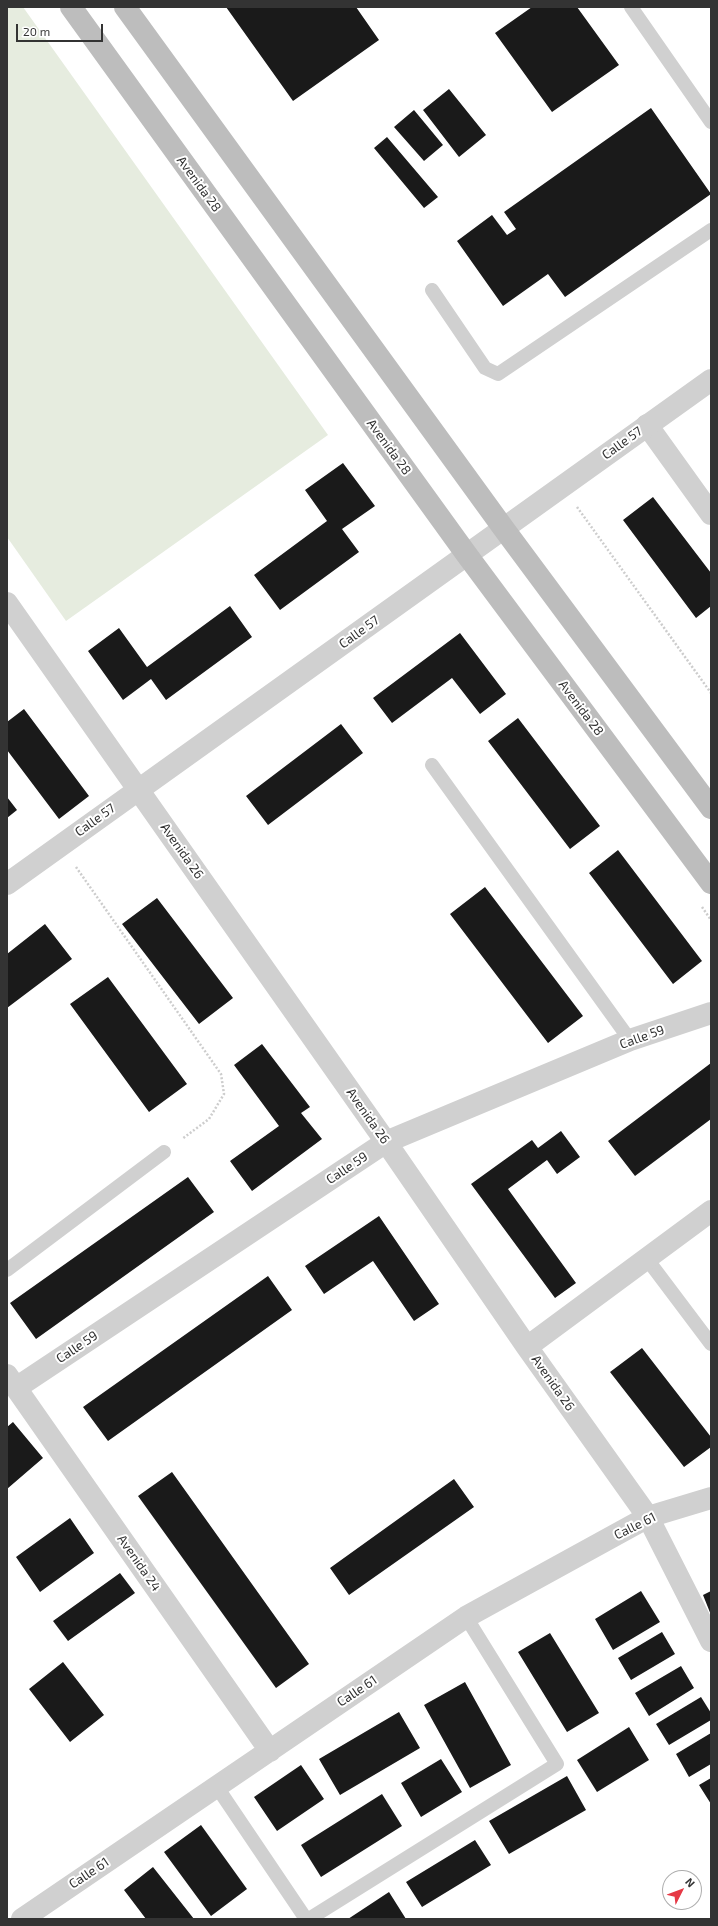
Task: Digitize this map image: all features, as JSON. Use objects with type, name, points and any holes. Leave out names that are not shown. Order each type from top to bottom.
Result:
[{"type":"main road","name":"Avenida 28","points":[[71,7],[467,555],[711,882]]},
{"type":"main road","points":[[125,7],[504,529],[711,808]]},
{"type":"street","name":"Calle 57","points":[[7,884],[504,529],[646,425],[711,380]]},
{"type":"street","points":[[646,425],[711,514]]},
{"type":"street","name":"Avenida 26","points":[[7,603],[386,1142],[527,1347],[648,1517],[711,1641]]},
{"type":"street","name":"Calle 59","points":[[11,1381],[386,1142],[630,1040],[711,1013]]},
{"type":"street","points":[[527,1347],[711,1211]]},
{"type":"street","name":"Avenida 24","points":[[11,1381],[270,1751]]},
{"type":"street","name":"Calle 61","points":[[22,1919],[466,1617],[648,1517],[711,1498]]},
{"type":"lane","points":[[631,7],[711,122]]},
{"type":"lane","points":[[432,290],[485,368],[498,374],[711,230]]},
{"type":"lane","points":[[432,765],[630,1040]]},
{"type":"lane","points":[[7,1270],[164,1152]]},
{"type":"lane","points":[[647,1259],[711,1344]]},
{"type":"lane","points":[[217,1787],[307,1919],[557,1764],[466,1617]]},
{"type":"path","points":[[562,487],[711,693]]},
{"type":"path","points":[[60,845],[221,1074],[224,1094],[209,1119],[164,1152]]},
{"type":"shaded area","points":[[7,7],[23,7],[328,435],[66,621],[7,537]]},
{"type":"building","points":[[226,7],[356,7],[379,40],[293,101]]},
{"type":"building","points":[[532,7],[577,7],[619,65],[552,112],[495,33]]},
{"type":"building","points":[[449,89],[486,135],[459,157],[423,110]]},
{"type":"building","points":[[651,108],[711,194],[565,297],[548,274],[503,306],[457,241],[492,215],[507,235],[516,229],[504,212]]},
{"type":"building","points":[[414,110],[443,145],[424,161],[394,127]]},
{"type":"building","points":[[387,137],[438,197],[424,208],[374,148]]},
{"type":"building","points":[[343,463],[375,506],[342,529],[359,552],[280,610],[254,575],[327,521],[305,490]]},
{"type":"building","points":[[653,497],[711,573],[711,606],[696,618],[623,520]]},
{"type":"building","points":[[230,606],[252,637],[166,700],[151,679],[123,700],[88,651],[119,628],[147,667]]},
{"type":"building","points":[[460,633],[506,694],[480,714],[452,678],[392,723],[373,698]]},
{"type":"building","points":[[24,709],[89,796],[59,819],[7,750],[7,722]]},
{"type":"building","points":[[518,718],[600,826],[570,849],[488,741]]},
{"type":"building","points":[[341,724],[363,753],[268,825],[246,796]]},
{"type":"building","points":[[7,797],[17,810],[7,818]]},
{"type":"building","points":[[618,850],[702,961],[673,984],[589,873]]},
{"type":"building","points":[[485,887],[583,1016],[548,1043],[450,914]]},
{"type":"building","points":[[157,898],[233,998],[199,1024],[122,924]]},
{"type":"building","points":[[45,924],[72,959],[7,1008],[7,954]]},
{"type":"building","points":[[108,977],[187,1084],[149,1112],[70,1004]]},
{"type":"building","points":[[262,1044],[310,1107],[301,1113],[322,1139],[252,1191],[230,1161],[279,1126],[234,1065]]},
{"type":"building","points":[[711,1063],[711,1119],[635,1176],[608,1141]]},
{"type":"building","points":[[561,1131],[580,1157],[557,1174],[547,1160],[508,1189],[576,1283],[555,1298],[471,1184],[532,1140],[538,1148]]},
{"type":"building","points":[[188,1177],[214,1212],[36,1339],[10,1303]]},
{"type":"building","points":[[379,1216],[439,1304],[414,1321],[373,1261],[324,1294],[305,1266]]},
{"type":"building","points":[[268,1276],[292,1310],[108,1441],[83,1407]]},
{"type":"building","points":[[642,1348],[711,1437],[711,1447],[684,1467],[610,1372]]},
{"type":"building","points":[[13,1422],[43,1458],[7,1489],[7,1427]]},
{"type":"building","points":[[172,1472],[309,1664],[276,1688],[138,1496]]},
{"type":"building","points":[[454,1479],[474,1507],[349,1595],[330,1568]]},
{"type":"building","points":[[70,1518],[94,1553],[40,1592],[16,1557]]},
{"type":"building","points":[[120,1573],[135,1593],[68,1641],[53,1621]]},
{"type":"building","points":[[641,1591],[660,1622],[613,1650],[595,1619]]},
{"type":"building","points":[[711,1591],[711,1615],[703,1595]]},
{"type":"building","points":[[662,1632],[675,1654],[631,1680],[618,1658]]},
{"type":"building","points":[[550,1633],[599,1713],[567,1732],[518,1652]]},
{"type":"building","points":[[63,1662],[104,1715],[70,1742],[29,1689]]},
{"type":"building","points":[[681,1666],[694,1688],[649,1716],[635,1693]]},
{"type":"building","points":[[465,1682],[511,1765],[470,1788],[424,1705]]},
{"type":"building","points":[[701,1697],[711,1713],[711,1720],[669,1745],[656,1724]]},
{"type":"building","points":[[399,1712],[420,1748],[340,1795],[319,1759]]},
{"type":"building","points":[[629,1727],[649,1760],[597,1792],[577,1760]]},
{"type":"building","points":[[711,1733],[711,1764],[689,1777],[676,1754]]},
{"type":"building","points":[[441,1759],[462,1792],[421,1817],[401,1783]]},
{"type":"building","points":[[301,1765],[324,1799],[277,1831],[254,1797]]},
{"type":"building","points":[[567,1776],[586,1810],[509,1854],[489,1821]]},
{"type":"building","points":[[711,1778],[711,1804],[699,1785]]},
{"type":"building","points":[[382,1794],[402,1826],[321,1877],[301,1845]]},
{"type":"building","points":[[201,1825],[247,1889],[211,1916],[164,1852]]},
{"type":"building","points":[[475,1840],[491,1865],[422,1907],[406,1882]]},
{"type":"building","points":[[153,1867],[194,1919],[146,1919],[124,1890]]},
{"type":"building","points":[[389,1892],[406,1919],[348,1919]]}]
